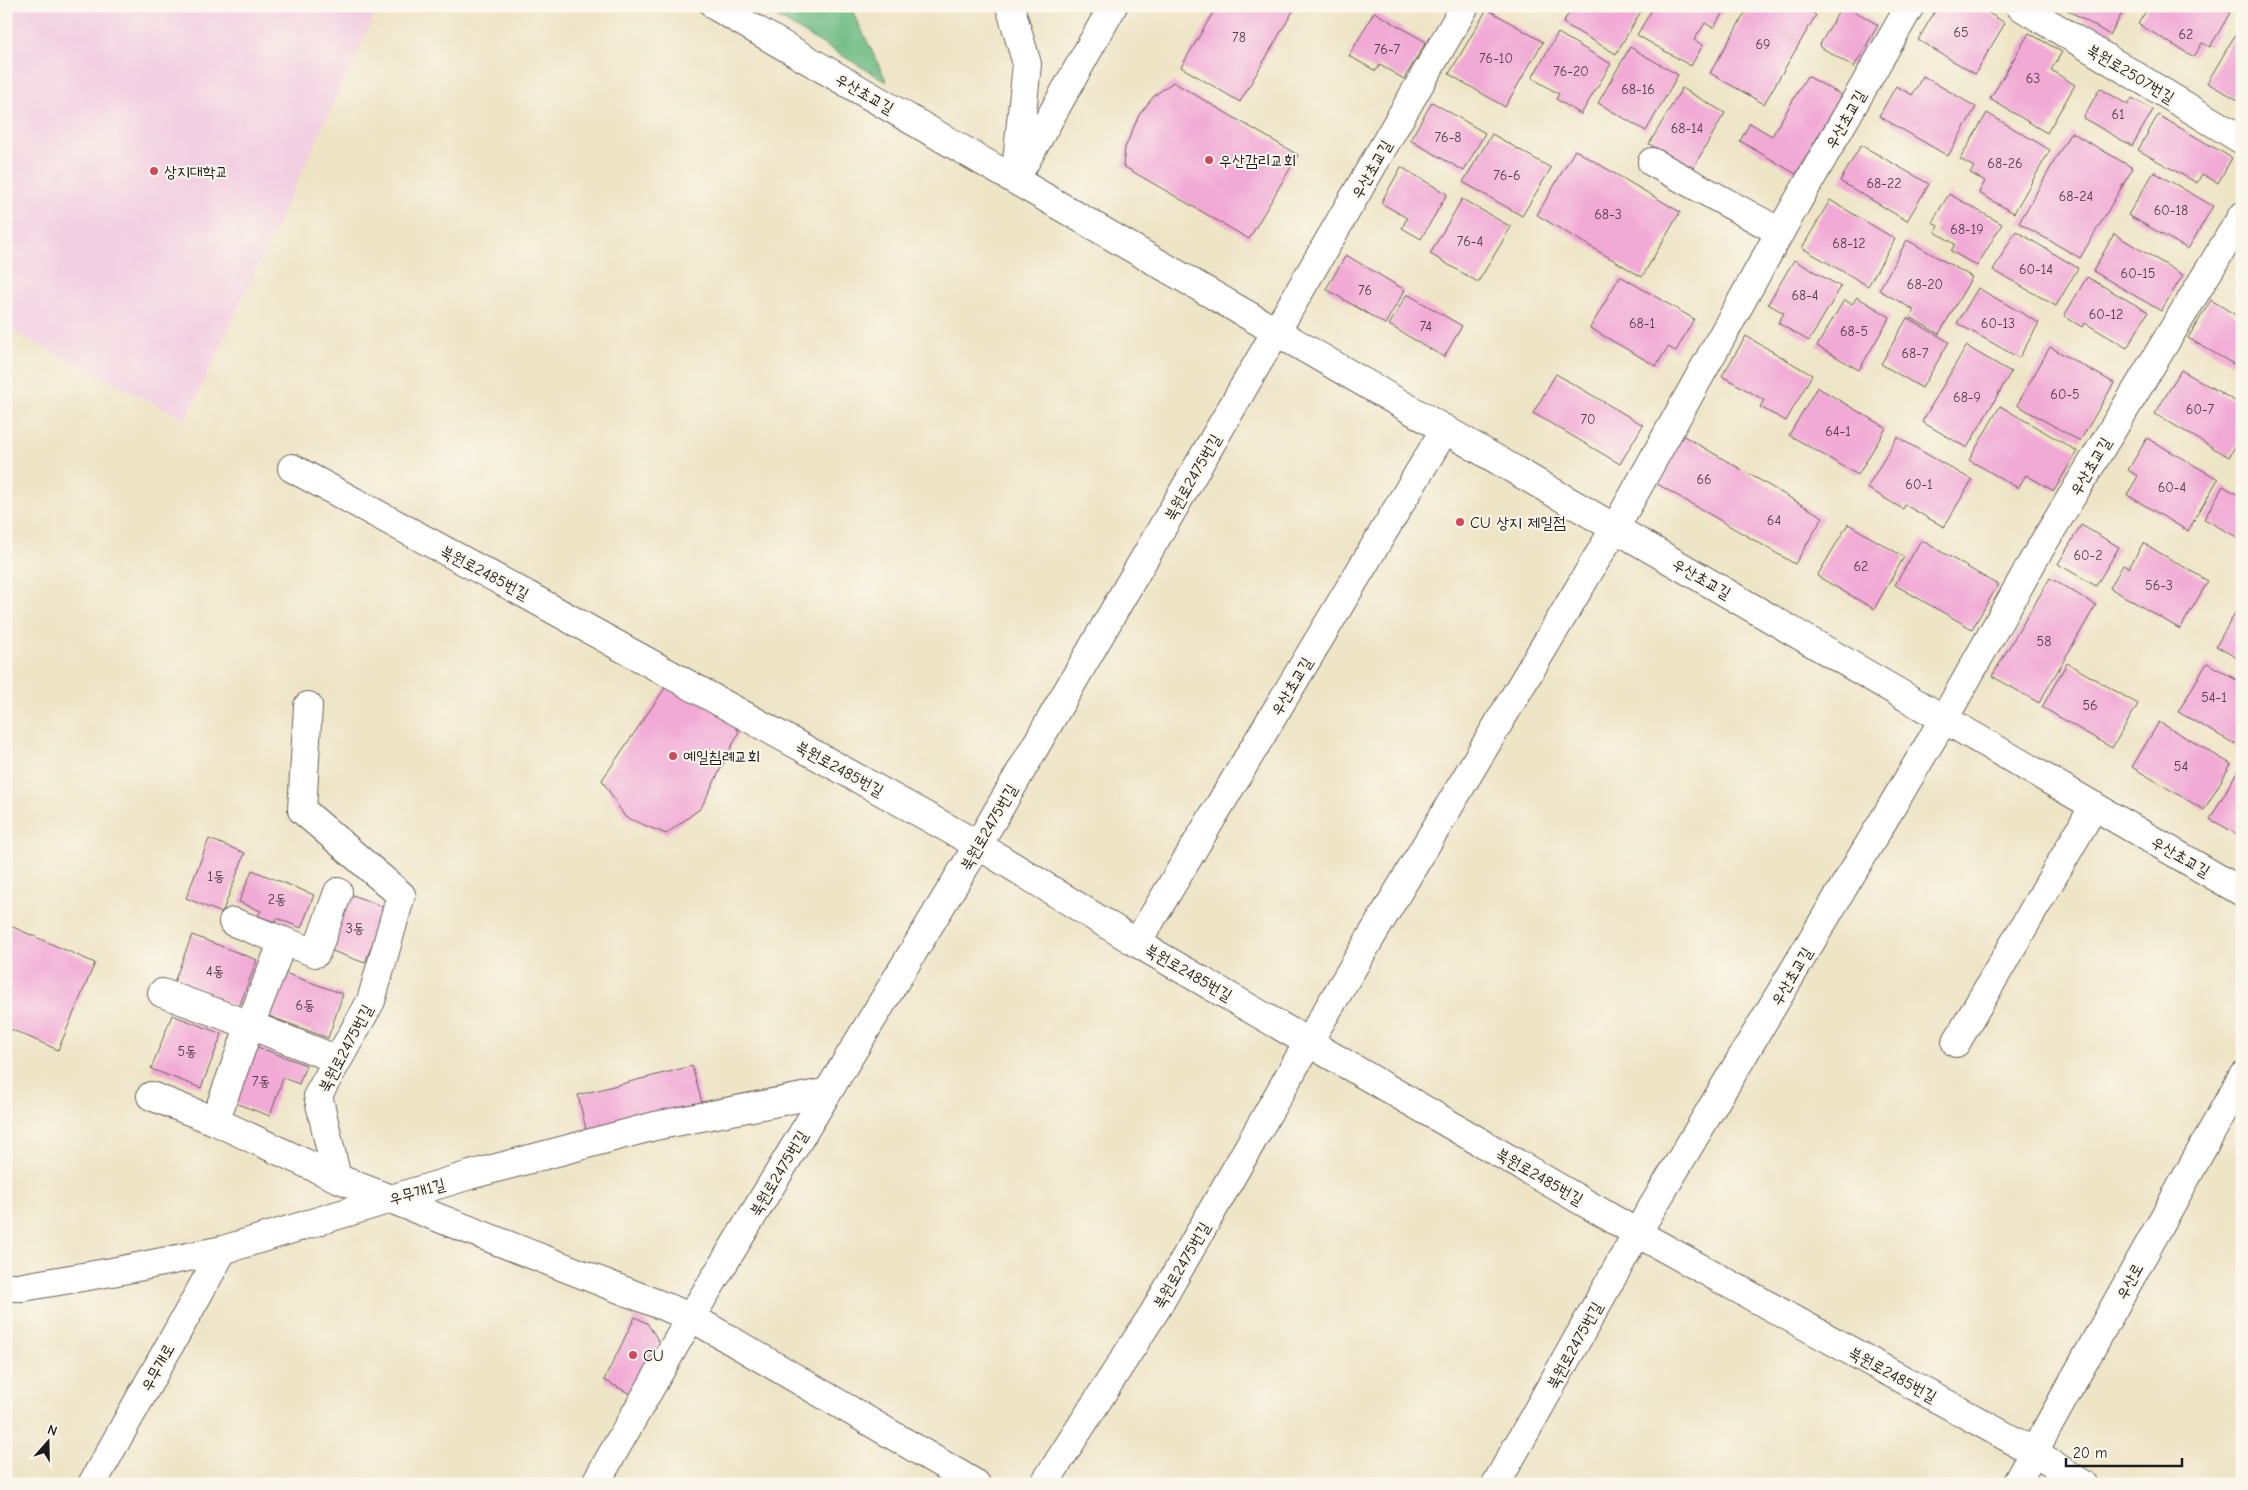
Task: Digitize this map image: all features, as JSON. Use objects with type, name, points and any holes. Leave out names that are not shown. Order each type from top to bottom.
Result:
[{"type":"street","name":"우산초교길","points":[[715,6],[2242,892]]},
{"type":"street","points":[[1010,6],[1026,64],[1015,180]]},
{"type":"street","points":[[1015,180],[1114,6]]},
{"type":"street","name":"우산초교길","points":[[1276,331],[1465,6]]},
{"type":"street","name":"우산초교길","points":[[1309,1041],[1615,528],[1780,232],[1910,6]]},
{"type":"street","name":"북원로2507번길","points":[[2020,6],[2242,140]]},
{"type":"street","points":[[1652,162],[1780,232]]},
{"type":"street","name":"우산초교길","points":[[1637,1233],[1944,719],[2038,552],[2242,216]]},
{"type":"street","name":"북원로2475번길","points":[[596,1484],[691,1317],[978,845],[1276,331]]},
{"type":"street","name":"우산초교길","points":[[1137,942],[1445,429]]},
{"type":"street","name":"북원로2485번길","points":[[292,468],[536,599],[978,845],[1137,942],[1637,1233],[2034,1452],[2083,1484]]},
{"type":"street","name":"북원로2475번길","points":[[308,706],[302,810],[401,895],[371,1000],[318,1096],[337,1178]]},
{"type":"street","points":[[1956,1043],[2094,806]]},
{"type":"street","points":[[233,922],[316,953],[338,892]]},
{"type":"street","points":[[215,1121],[283,941]]},
{"type":"street","points":[[162,992],[322,1054]]},
{"type":"street","name":"북원로2475번길","points":[[1044,1484],[1155,1311],[1309,1041]]},
{"type":"street","name":"우산로","points":[[2016,1484],[2242,1077]]},
{"type":"street","name":"우무개1길","points":[[6,1287],[23,1287],[112,1272],[223,1250],[391,1198],[655,1126],[828,1092]]},
{"type":"street","points":[[150,1096],[215,1121],[337,1178],[691,1317],[976,1484]]},
{"type":"street","name":"북원로2475번길","points":[[1496,1484],[1637,1233]]},
{"type":"street","name":"우무개로","points":[[92,1484],[223,1250]]},
{"type":"shaded area","name":"상지대학교","points":[[6,6],[373,6],[375,14],[186,420],[6,328]]},
{"type":"green space","points":[[758,6],[850,6],[887,82]]},
{"type":"building","points":[[1217,6],[1296,6],[1240,102],[1181,67]]},
{"type":"building","points":[[1573,6],[1644,6],[1616,54],[1563,23]]},
{"type":"building","points":[[1654,6],[1726,6],[1714,28],[1705,23],[1694,40],[1703,45],[1691,66],[1637,35]]},
{"type":"building","points":[[1749,6],[1800,6],[1816,15],[1764,104],[1710,73]]},
{"type":"building","points":[[1842,6],[1846,6],[1878,25],[1854,67],[1819,46]]},
{"type":"building","points":[[1938,6],[1977,6],[2005,23],[1975,74],[1918,40]]},
{"type":"building","points":[[2061,6],[2126,6],[2110,35]]},
{"type":"building","points":[[2149,6],[2218,6],[2230,13],[2210,47],[2202,43],[2194,57],[2138,24]]},
{"type":"building","points":[[1487,9],[1543,42],[1505,107],[1449,74]]},
{"type":"building","points":[[1374,12],[1426,42],[1404,79],[1380,65],[1376,71],[1349,56]]},
{"type":"building","points":[[2238,30],[2242,32],[2242,102],[2207,83]]},
{"type":"building","points":[[1558,33],[1611,64],[1581,114],[1556,99],[1559,94],[1532,78]]},
{"type":"building","points":[[2029,33],[2062,52],[2051,70],[2075,85],[2047,133],[1990,99]]},
{"type":"building","points":[[1630,47],[1678,75],[1646,131],[1598,103]]},
{"type":"building","points":[[1807,76],[1842,95],[1796,174],[1740,141],[1750,123],[1772,136]]},
{"type":"building","points":[[1923,76],[1976,107],[1948,156],[1879,116],[1896,86],[1912,95]]},
{"type":"building","name":"우산감리교회","points":[[1173,82],[1298,155],[1249,239],[1123,166],[1125,148],[1139,115],[1154,96]]},
{"type":"building","points":[[1682,88],[1725,113],[1693,168],[1649,144]]},
{"type":"building","points":[[2100,88],[2128,105],[2132,98],[2153,110],[2132,146],[2083,118]]},
{"type":"building","points":[[1432,102],[1485,133],[1464,171],[1410,140]]},
{"type":"building","points":[[1987,113],[2050,150],[2014,213],[1979,193],[1985,181],[1970,173],[1974,167],[1960,159]]},
{"type":"building","points":[[2158,115],[2232,158],[2218,183],[2202,174],[2197,183],[2138,150]]},
{"type":"building","points":[[2071,132],[2133,168],[2080,258],[2019,223]]},
{"type":"building","points":[[1492,134],[1551,168],[1522,216],[1463,182]]},
{"type":"building","points":[[1861,145],[1929,184],[1907,221],[1840,181]]},
{"type":"building","points":[[1575,150],[1680,212],[1642,277],[1537,215]]},
{"type":"building","points":[[1401,167],[1447,194],[1421,239],[1402,228],[1407,218],[1381,203]]},
{"type":"building","points":[[2154,172],[2213,206],[2188,249],[2128,215]]},
{"type":"building","points":[[1949,194],[2002,224],[1977,266],[1951,251],[1955,244],[1935,232],[1938,226],[1932,222]]},
{"type":"building","points":[[1462,199],[1511,227],[1478,282],[1430,254]]},
{"type":"building","points":[[1830,200],[1895,239],[1868,286],[1802,248]]},
{"type":"building","points":[[2016,231],[2078,268],[2056,306],[1993,270]]},
{"type":"building","points":[[2114,234],[2183,275],[2161,311],[2093,271]]},
{"type":"building","points":[[1907,240],[1972,277],[1939,334],[1910,317],[1914,310],[1879,290]]},
{"type":"building","points":[[1346,255],[1405,290],[1385,324],[1326,289]]},
{"type":"building","points":[[1794,260],[1841,287],[1809,341],[1778,323],[1784,313],[1768,304]]},
{"type":"building","points":[[1620,276],[1694,319],[1676,351],[1668,347],[1656,366],[1590,328]]},
{"type":"building","points":[[2087,277],[2148,312],[2127,348],[2085,323],[2082,327],[2064,316]]},
{"type":"building","points":[[1978,288],[2039,323],[2019,358],[1957,323]]},
{"type":"building","points":[[1407,294],[1462,326],[1444,357],[1389,325]]},
{"type":"building","points":[[1857,297],[1890,317],[1859,370],[1817,346],[1844,300],[1852,304]]},
{"type":"building","points":[[2211,300],[2242,319],[2242,369],[2188,338]]},
{"type":"building","points":[[1907,318],[1949,342],[1922,388],[1881,364]]},
{"type":"building","points":[[1746,336],[1812,375],[1786,421],[1760,407],[1764,400],[1722,376]]},
{"type":"building","points":[[1966,346],[2011,372],[1967,448],[1922,422]]},
{"type":"building","points":[[2050,347],[2114,383],[2080,441],[2017,405]]},
{"type":"building","points":[[2181,370],[2242,405],[2242,435],[2229,457],[2155,414]]},
{"type":"building","points":[[1556,374],[1643,425],[1620,464],[1533,413]]},
{"type":"building","points":[[1817,387],[1886,428],[1858,475],[1789,435]]},
{"type":"building","points":[[2000,406],[2077,451],[2054,491],[2026,475],[2018,488],[1969,460]]},
{"type":"building","points":[[1682,435],[1823,517],[1795,564],[1654,482]]},
{"type":"building","points":[[1897,437],[1972,480],[1944,527],[1905,505],[1903,509],[1867,488]]},
{"type":"building","points":[[2147,438],[2218,479],[2188,531],[2127,495],[2138,476],[2128,470]]},
{"type":"building","points":[[2223,486],[2242,497],[2242,540],[2204,519]]},
{"type":"building","points":[[1848,524],[1904,557],[1874,609],[1817,576]]},
{"type":"building","points":[[2081,525],[2119,547],[2096,586],[2058,564]]},
{"type":"building","points":[[1921,540],[1998,585],[1972,629],[1895,585]]},
{"type":"building","points":[[2143,543],[2208,581],[2180,629],[2110,588],[2123,565],[2129,568]]},
{"type":"building","points":[[2050,578],[2096,605],[2039,703],[1992,676]]},
{"type":"building","points":[[2242,601],[2242,661],[2216,646]]},
{"type":"building","points":[[2067,663],[2138,704],[2112,748],[2042,707]]},
{"type":"building","points":[[2207,663],[2242,683],[2242,748],[2178,712]]},
{"type":"building","name":"예일침례교회","points":[[665,688],[713,698],[739,732],[701,808],[666,834],[625,817],[602,780]]},
{"type":"building","points":[[2159,722],[2231,764],[2204,810],[2132,767]]},
{"type":"building","points":[[2238,770],[2242,772],[2242,837],[2210,819]]},
{"type":"building","points":[[209,839],[245,853],[222,913],[186,898]]},
{"type":"building","points":[[252,870],[314,895],[301,928],[277,918],[275,922],[258,916],[261,911],[239,902]]},
{"type":"building","points":[[345,892],[386,908],[365,963],[324,948]]},
{"type":"building","points":[[6,924],[95,963],[58,1050],[6,1027]]},
{"type":"building","points":[[192,935],[257,960],[239,1007],[174,982]]},
{"type":"building","points":[[282,972],[343,994],[328,1038],[266,1015]]},
{"type":"building","points":[[172,1015],[222,1034],[201,1088],[151,1069]]},
{"type":"building","points":[[252,1045],[306,1065],[299,1084],[283,1078],[270,1116],[232,1102]]},
{"type":"building","points":[[692,1066],[704,1110],[588,1138],[578,1095]]},
{"type":"building","points":[[635,1317],[647,1323],[660,1343],[634,1396],[604,1380]]},
{"type":"place","name":"우산감리교회","points":[[1209,160]]},
{"type":"place","name":"상지대학교","points":[[154,171]]},
{"type":"place","name":"CU 상지 제일점","points":[[1460,522]]},
{"type":"place","name":"예일침례교회","points":[[673,756]]},
{"type":"place","name":"CU","points":[[633,1355]]}]
